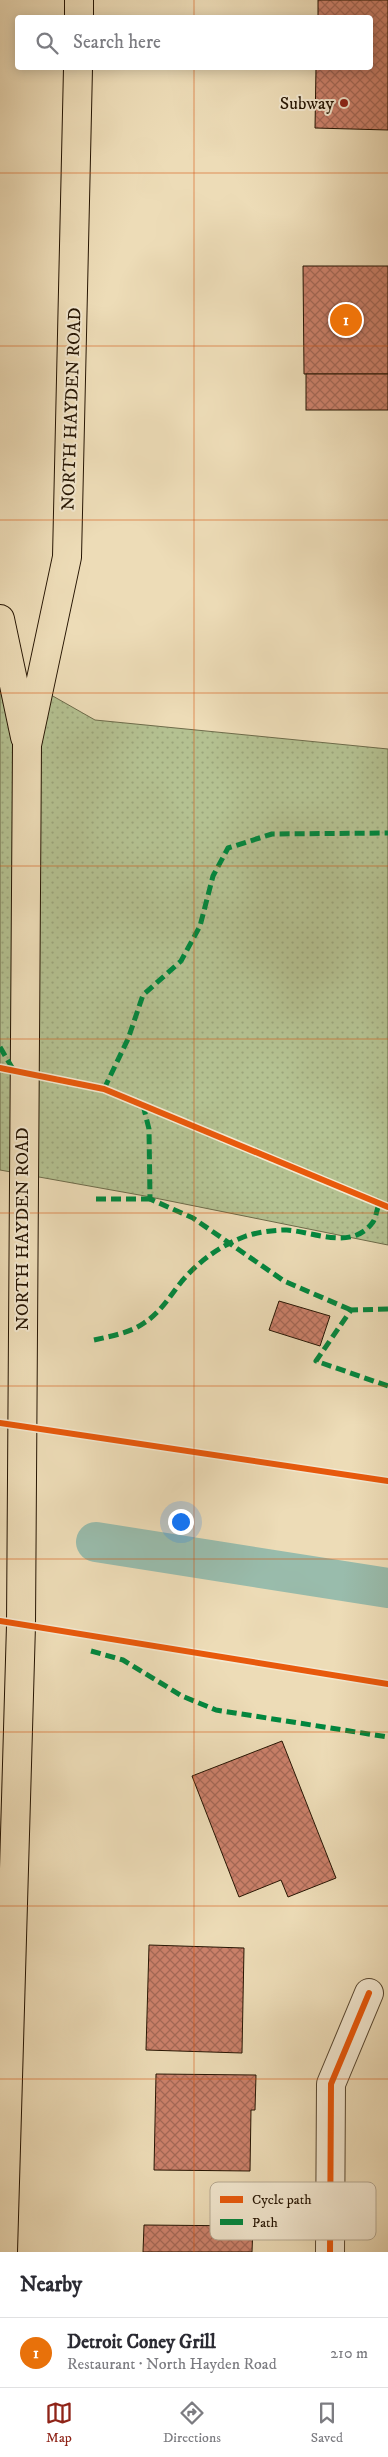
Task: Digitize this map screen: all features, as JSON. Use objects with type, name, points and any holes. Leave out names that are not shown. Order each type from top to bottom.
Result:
[{"type":"main road","points":[[79,0],[79,15]]},
{"type":"main road","name":"NORTH HAYDEN ROAD","points":[[3,2252],[20,1625],[20,1426],[27,746],[67,557],[78,70]]},
{"type":"main road","name":"NORTH HAYDEN ROAD","points":[[0,619],[27,746]]},
{"type":"street","points":[[331,2182],[332,2084],[368,1993]]},
{"type":"green space","points":[[0,666],[95,720],[388,749],[388,1245],[145,1196],[0,1170]]},
{"type":"building","points":[[318,0],[388,0],[388,130],[315,128],[316,70],[373,70],[373,15],[318,15]]},
{"type":"building","points":[[303,266],[388,266],[388,374],[304,374]]},
{"type":"building","points":[[306,374],[388,374],[388,410],[306,410]]},
{"type":"building","points":[[279,1301],[330,1316],[320,1346],[269,1330]]},
{"type":"building","points":[[282,1741],[336,1878],[288,1897],[281,1880],[239,1897],[192,1776]]},
{"type":"building","points":[[149,1945],[244,1948],[242,2053],[146,2050]]},
{"type":"building","points":[[156,2074],[256,2075],[255,2110],[251,2110],[250,2171],[154,2170]]},
{"type":"building","points":[[144,2225],[210,2226],[210,2240],[252,2240],[252,2252],[143,2252]]},
{"type":"waterway","points":[[96,1542],[388,1588]]},
{"type":"marked path","points":[[104,1089],[128,1039],[143,995],[181,961],[200,926],[213,876],[228,848],[272,834],[388,833]]},
{"type":"marked path","points":[[0,1047],[14,1071]]},
{"type":"marked path","points":[[143,1105],[149,1129],[150,1199],[193,1218],[284,1281],[351,1310]]},
{"type":"marked path","points":[[96,1199],[150,1199]]},
{"type":"marked path","points":[[94,1340],[127,1332],[150,1319],[196,1267],[211,1254],[237,1240],[256,1233],[282,1230],[333,1238],[355,1236],[364,1231],[373,1222],[379,1204]]},
{"type":"marked path","points":[[388,1309],[351,1310],[316,1361],[388,1386]]},
{"type":"marked path","points":[[91,1651],[123,1660],[182,1696],[216,1710],[388,1737]]},
{"type":"cycle path","points":[[0,1068],[104,1089],[388,1207]]},
{"type":"cycle path","points":[[0,1423],[388,1481]]},
{"type":"cycle path","points":[[0,1621],[388,1684]]},
{"type":"cycle path","points":[[330,2182],[331,2084],[369,1993]]},
{"type":"cycle path","points":[[330,2240],[330,2252]]},
{"type":"place","name":"Subway","points":[[344,103]]},
{"type":"place","name":"Detroit Coney Grill","points":[[346,320]]}]
